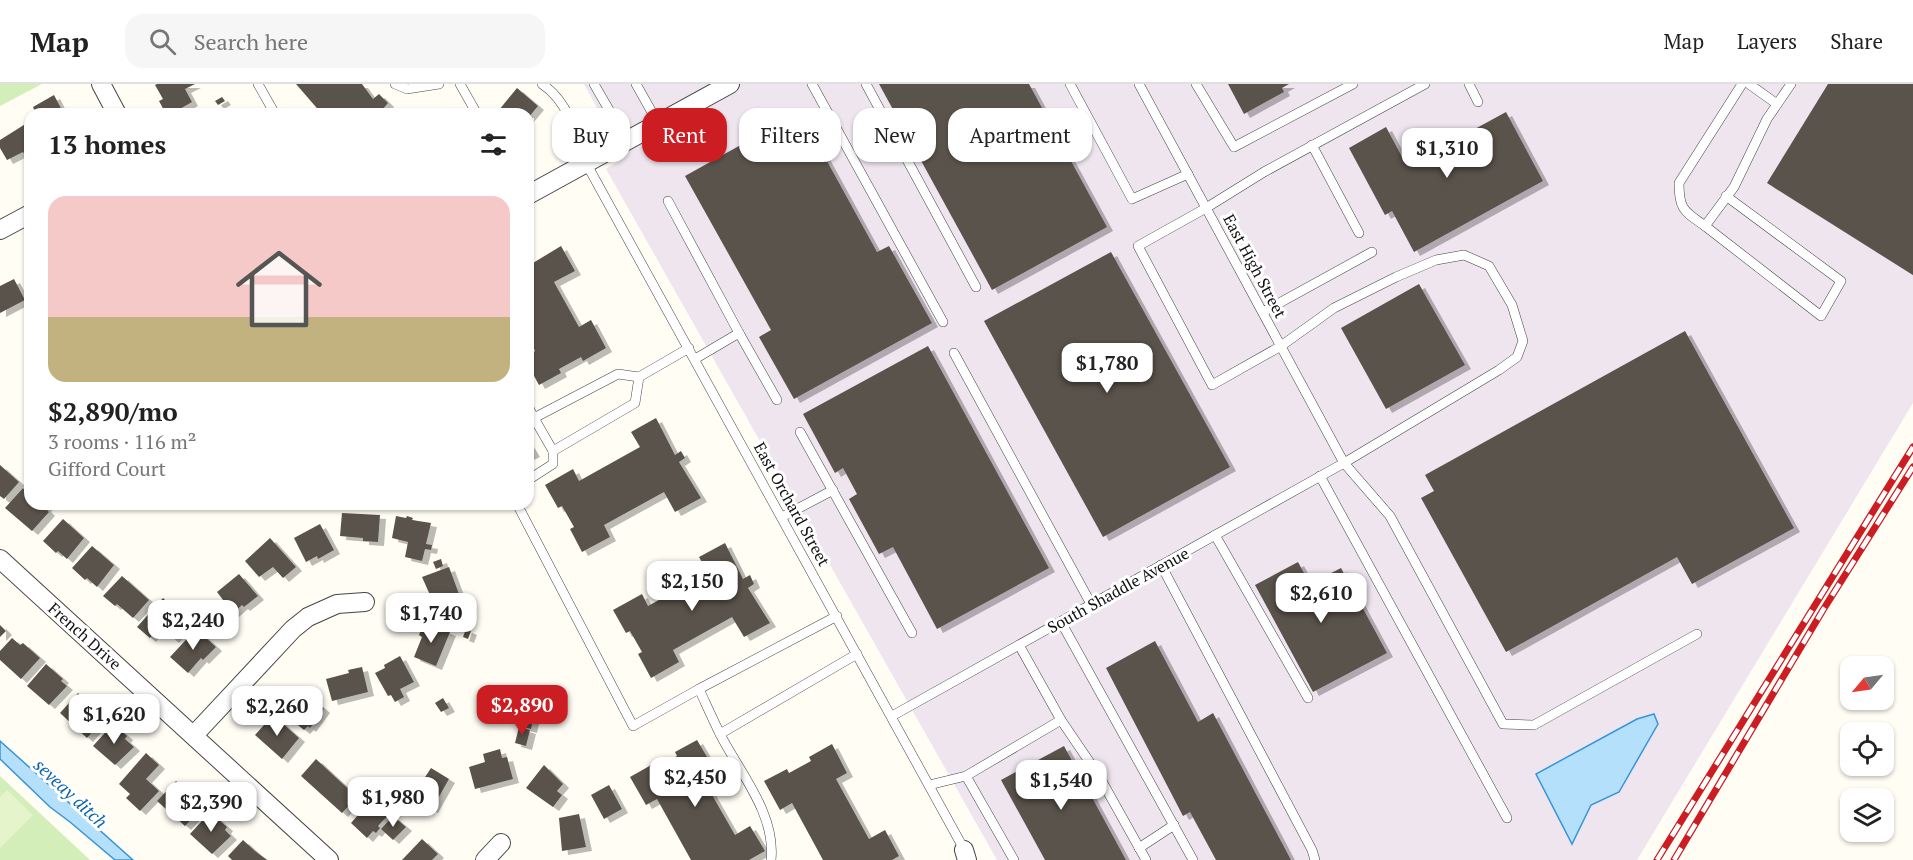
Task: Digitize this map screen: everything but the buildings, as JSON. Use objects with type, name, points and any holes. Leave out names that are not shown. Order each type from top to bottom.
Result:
[{"type":"street","points":[[101,84],[114,108]]},
{"type":"street","points":[[686,108],[730,84]]},
{"type":"street","points":[[534,192],[586,163]]},
{"type":"street","points":[[0,230],[24,217]]},
{"type":"street","name":"French Drive","points":[[0,559],[329,860]]},
{"type":"street","points":[[194,735],[293,628],[308,617],[337,604],[365,602]]},
{"type":"street","points":[[485,860],[501,843]]},
{"type":"lane","points":[[258,84],[272,108]]},
{"type":"lane","points":[[394,84],[407,89],[439,84]]},
{"type":"lane","points":[[460,84],[474,108]]},
{"type":"lane","name":"East Orchard Street","points":[[542,84],[549,89],[567,112],[586,163],[968,857]]},
{"type":"lane","points":[[594,84],[608,108]]},
{"type":"lane","points":[[636,84],[650,108]]},
{"type":"lane","points":[[812,84],[943,322]]},
{"type":"lane","points":[[866,84],[976,287]]},
{"type":"lane","points":[[1070,84],[1132,199],[1188,174]]},
{"type":"lane","name":"East High Street","points":[[1139,84],[1344,463],[1390,516],[1503,724],[1534,725],[1697,634]]},
{"type":"lane","points":[[1196,84],[1234,147],[1353,84]]},
{"type":"lane","points":[[1206,208],[1263,172],[1425,84]]},
{"type":"lane","points":[[1469,84],[1478,102]]},
{"type":"lane","points":[[1726,196],[1842,281],[1821,316],[1705,226],[1683,208],[1680,202],[1680,183],[1742,84]]},
{"type":"lane","points":[[1749,84],[1777,104]]},
{"type":"lane","points":[[1705,226],[1734,187],[1767,119],[1791,84]]},
{"type":"lane","points":[[1312,145],[1359,233]]},
{"type":"lane","points":[[668,201],[777,400]]},
{"type":"lane","name":"South Shaddle Avenue","points":[[892,716],[1344,463],[1499,370],[1516,357],[1523,341],[1512,305],[1489,266],[1464,255],[1436,260],[1334,308],[1281,346],[1212,385],[1138,246],[1206,208]]},
{"type":"lane","points":[[1263,312],[1372,252]]},
{"type":"lane","points":[[694,358],[739,333]]},
{"type":"lane","points":[[534,476],[553,464],[553,451],[534,418],[618,374],[639,377],[689,348]]},
{"type":"lane","points":[[954,353],[1091,604]]},
{"type":"lane","points":[[553,451],[635,403],[639,377]]},
{"type":"lane","points":[[800,432],[912,633]]},
{"type":"lane","points":[[1320,476],[1507,818]]},
{"type":"lane","points":[[782,517],[833,490]]},
{"type":"lane","points":[[520,510],[633,726],[699,688],[837,616]]},
{"type":"lane","points":[[1215,535],[1308,698]]},
{"type":"lane","points":[[1161,565],[1312,850],[1315,860]]},
{"type":"lane","points":[[1061,621],[1193,860]]},
{"type":"lane","points":[[1019,645],[1061,720],[1099,776],[1146,860]]},
{"type":"lane","points":[[720,734],[857,654]]},
{"type":"lane","points":[[699,688],[720,734],[766,817],[773,846],[771,860]]},
{"type":"lane","points":[[929,785],[966,776],[1061,720]]},
{"type":"lane","points":[[966,776],[1014,860]]},
{"type":"lane","points":[[1140,848],[1174,825]]},
{"type":"shaded area","points":[[584,84],[1913,84],[1913,403],[1637,860],[997,860],[606,169],[617,162],[630,162],[630,108],[597,108]]},
{"type":"green space","points":[[0,84],[42,84],[0,106]]},
{"type":"green space","points":[[0,776],[90,860],[0,860]]},
{"type":"green space","points":[[7,790],[33,815],[0,848],[0,797]]},
{"type":"water","points":[[1654,714],[1658,724],[1619,792],[1591,805],[1572,844],[1536,774],[1637,719]]},
{"type":"water","points":[[0,741],[133,860],[115,860],[50,807],[0,759]]},
{"type":"railway","points":[[1657,860],[1913,447]]},
{"type":"railway","points":[[1674,860],[1823,610],[1913,467]]},
{"type":"water label","name":"seveay ditch","points":[[71,793]]}]
